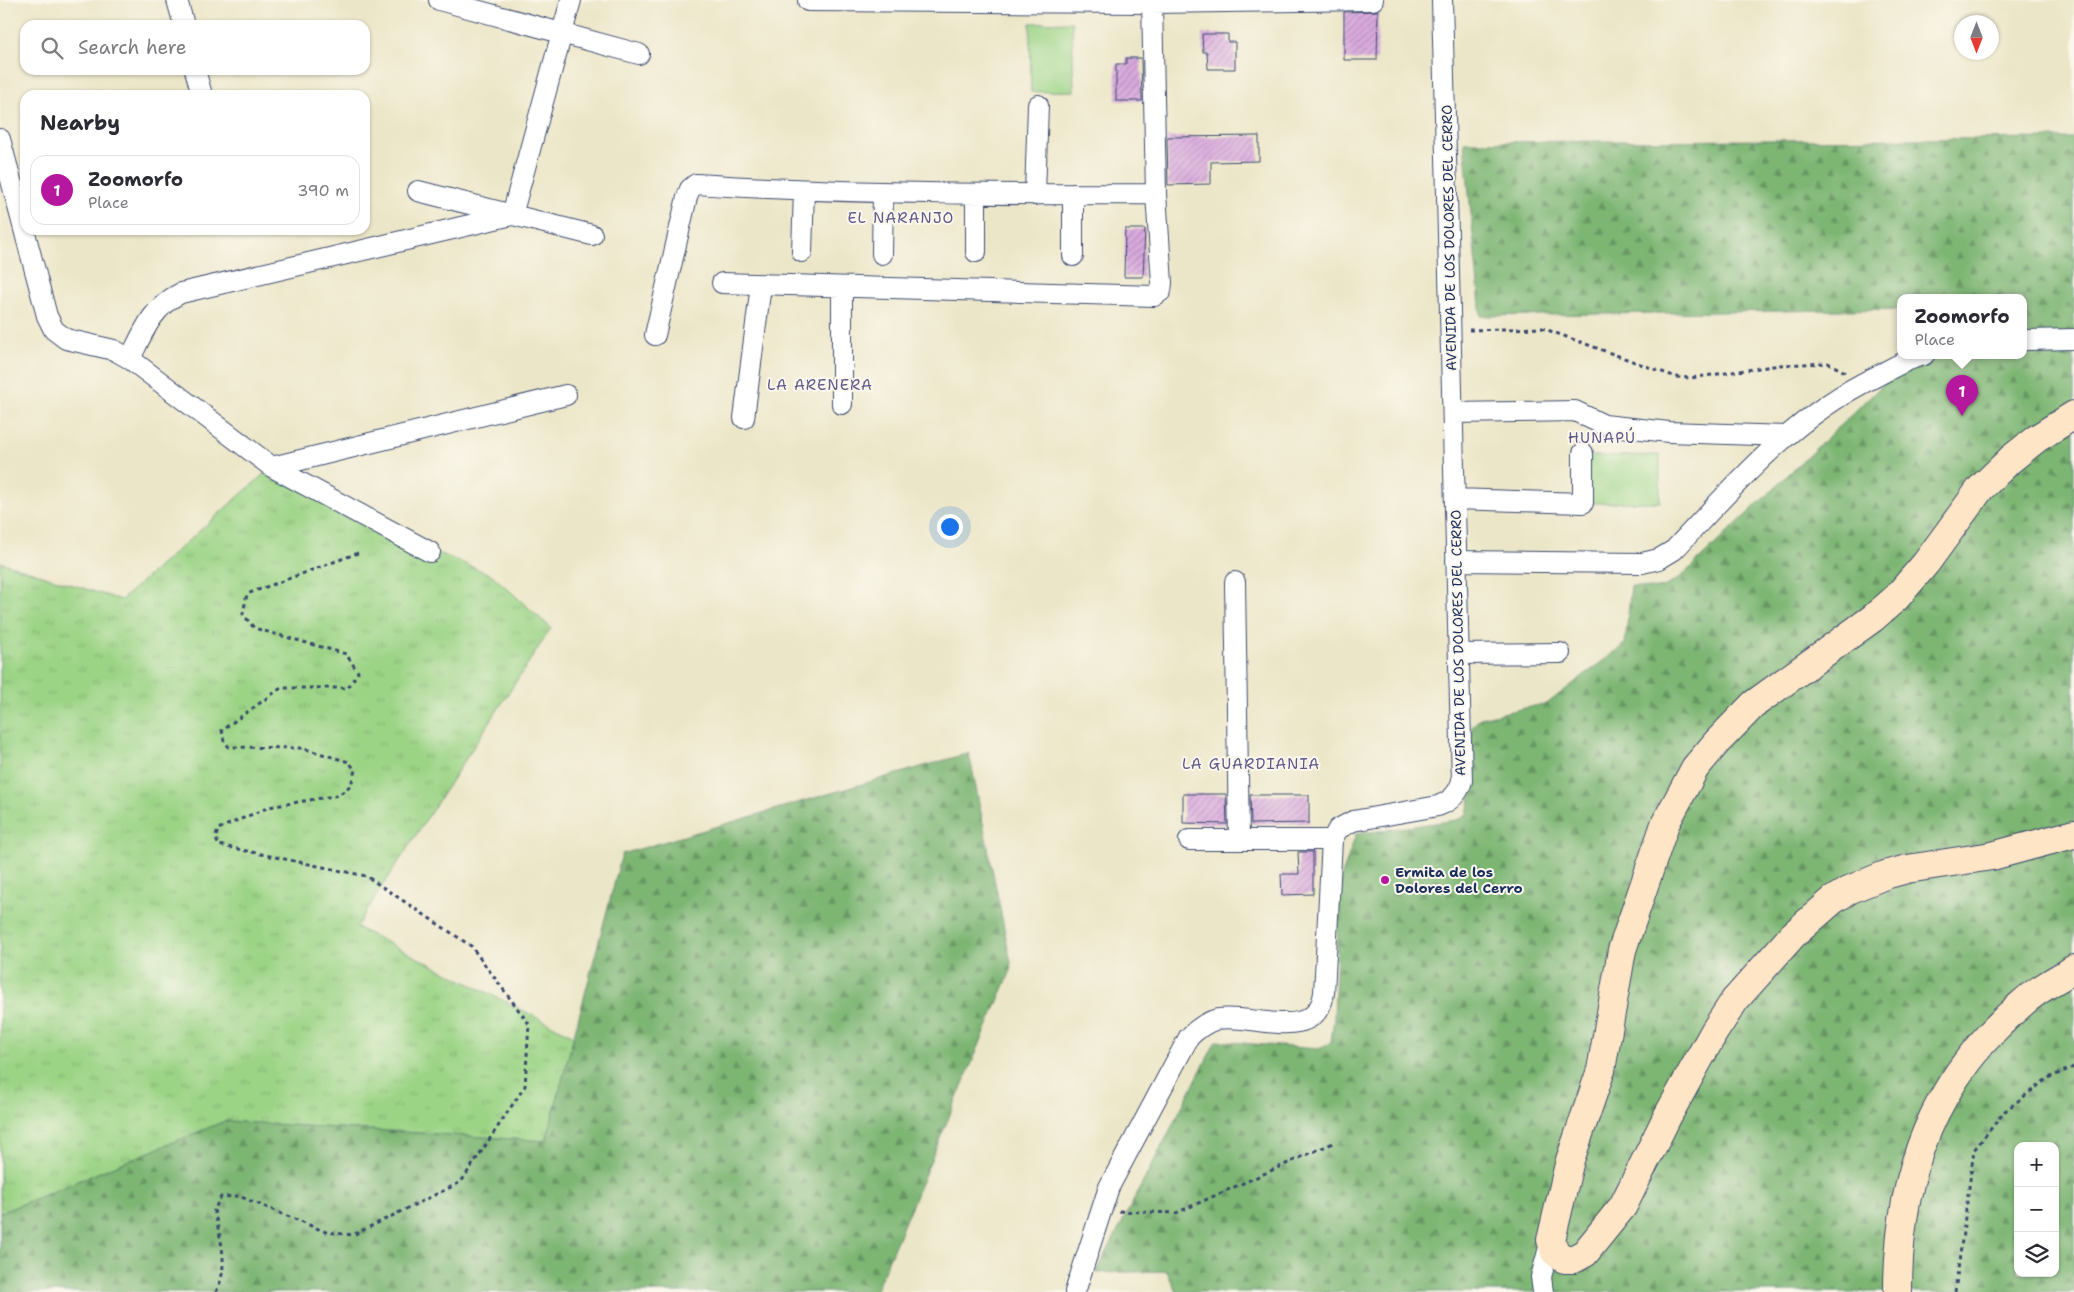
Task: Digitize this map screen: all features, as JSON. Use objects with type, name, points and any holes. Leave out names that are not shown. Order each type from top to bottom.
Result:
[{"type":"street","points":[[177,0],[183,20]]},
{"type":"street","points":[[439,0],[638,54]]},
{"type":"street","points":[[512,215],[570,0]]},
{"type":"street","points":[[808,1],[1373,0]]},
{"type":"street","name":"AVENIDA DE LOS DOLORES DEL CERRO","points":[[1332,840],[1338,828],[1353,821],[1438,806],[1449,802],[1460,789],[1463,773],[1442,0]]},
{"type":"street","points":[[722,283],[1154,296],[1160,291],[1162,283],[1156,194],[1152,1]]},
{"type":"street","points":[[196,75],[201,90]]},
{"type":"street","points":[[1035,195],[1038,105]]},
{"type":"street","points":[[0,139],[20,214]]},
{"type":"street","points":[[655,335],[690,189],[696,184],[883,192],[1035,195],[1156,194]]},
{"type":"street","points":[[802,252],[804,190]]},
{"type":"street","points":[[418,191],[592,235]]},
{"type":"street","points":[[882,254],[883,192]]},
{"type":"street","points":[[976,194],[976,252]]},
{"type":"street","points":[[1073,194],[1073,256]]},
{"type":"street","points":[[130,359],[155,312],[163,304],[181,293],[512,215]]},
{"type":"street","points":[[25,235],[47,316],[54,330],[66,339],[114,350],[130,359],[272,467],[430,552]]},
{"type":"street","points":[[744,418],[761,285]]},
{"type":"street","points":[[842,287],[842,404]]},
{"type":"street","points":[[2027,340],[2074,339]]},
{"type":"street","points":[[1456,561],[1642,563],[1659,559],[1674,550],[1724,497],[1787,436],[1826,404],[1864,382],[1915,359]]},
{"type":"street","points":[[272,467],[566,395]]},
{"type":"street","points":[[1453,413],[1575,411],[1604,425],[1669,432],[1787,436]]},
{"type":"street","points":[[1543,1292],[1541,1277],[1570,1160],[1601,1070],[1622,950],[1665,824],[1695,768],[1754,704],[1873,618],[1896,598],[1926,563],[1980,489],[2011,459],[2036,439],[2074,415]]},
{"type":"street","points":[[1455,500],[1583,503],[1583,453]]},
{"type":"street","points":[[1234,582],[1239,840]]},
{"type":"street","points":[[1459,654],[1560,653]]},
{"type":"street","points":[[1551,1240],[1555,1252],[1564,1259],[1574,1259],[1585,1252],[1623,1206],[1667,1117],[1714,1032],[1735,1000],[1793,935],[1833,900],[1851,889],[1885,875],[1907,869],[1992,856],[2074,834]]},
{"type":"street","points":[[1074,1292],[1113,1178],[1189,1037],[1202,1025],[1220,1019],[1294,1024],[1309,1019],[1320,1008],[1324,994],[1332,840],[1189,840]]},
{"type":"street","points":[[1898,1292],[1898,1253],[1908,1195],[1924,1136],[1934,1112],[1956,1075],[1993,1030],[2028,999],[2074,969]]},
{"type":"path","points":[[1452,331],[1542,328],[1676,377],[1691,378],[1780,366],[1828,363],[1864,382]]},
{"type":"path","points":[[216,1292],[225,1256],[214,1210],[221,1197],[239,1196],[326,1232],[353,1235],[461,1182],[525,1086],[529,1024],[471,946],[366,876],[218,845],[216,837],[218,829],[269,807],[339,795],[351,786],[356,770],[349,762],[302,748],[229,747],[224,741],[222,730],[281,688],[348,688],[358,672],[346,654],[254,628],[243,614],[247,594],[358,553]]},
{"type":"path","points":[[1955,1292],[1974,1150],[2005,1110],[2048,1078],[2074,1067]]},
{"type":"path","points":[[1101,1211],[1176,1213],[1333,1143]]},
{"type":"green space","points":[[1072,22],[1074,91],[1031,92],[1030,23]]},
{"type":"green space","points":[[2074,138],[2074,1292],[1176,1292],[1167,1271],[1096,1273],[1216,1041],[1318,1049],[1331,1042],[1334,1018],[1340,881],[1356,834],[1457,820],[1467,814],[1470,800],[1472,727],[1480,718],[1548,703],[1625,644],[1631,586],[1659,588],[1670,584],[1684,574],[1910,359],[2027,359],[2027,294],[1897,294],[1897,309],[1481,316],[1464,142]]},
{"type":"green space","points":[[1660,455],[1660,502],[1589,503],[1588,456]]},
{"type":"green space","points":[[272,467],[402,538],[492,575],[551,628],[356,927],[574,1036],[546,1141],[225,1121],[0,1213],[0,562],[121,600]]},
{"type":"green space","points":[[969,753],[1012,968],[875,1292],[0,1292],[0,1213],[225,1121],[546,1141],[622,854]]},
{"type":"building","points":[[1378,11],[1377,60],[1344,60],[1344,12]]},
{"type":"building","points":[[1202,34],[1228,34],[1228,42],[1235,42],[1235,69],[1208,69],[1207,52],[1203,52]]},
{"type":"building","points":[[1126,58],[1141,58],[1142,101],[1116,101],[1116,64],[1126,64]]},
{"type":"building","points":[[1259,136],[1259,161],[1211,162],[1211,184],[1168,185],[1167,137]]},
{"type":"building","points":[[1125,229],[1145,229],[1143,277],[1124,277]]},
{"type":"building","points":[[1183,794],[1226,794],[1227,824],[1183,823]]},
{"type":"building","points":[[1250,795],[1309,795],[1309,823],[1251,824]]},
{"type":"building","points":[[1298,852],[1313,852],[1313,894],[1282,895],[1281,874],[1299,874]]},
{"type":"place","name":"Zoomorfo","points":[[1962,416]]},
{"type":"place","name":"Ermita de los Dolores del Cerro","points":[[1385,880]]},
{"type":"district","name":"EL NARANJO","points":[[901,218]]},
{"type":"district","name":"LA ARENERA","points":[[820,385]]},
{"type":"district","name":"HUNAPÚ","points":[[1602,438]]},
{"type":"district","name":"LA GUARDIANIA","points":[[1251,764]]}]
